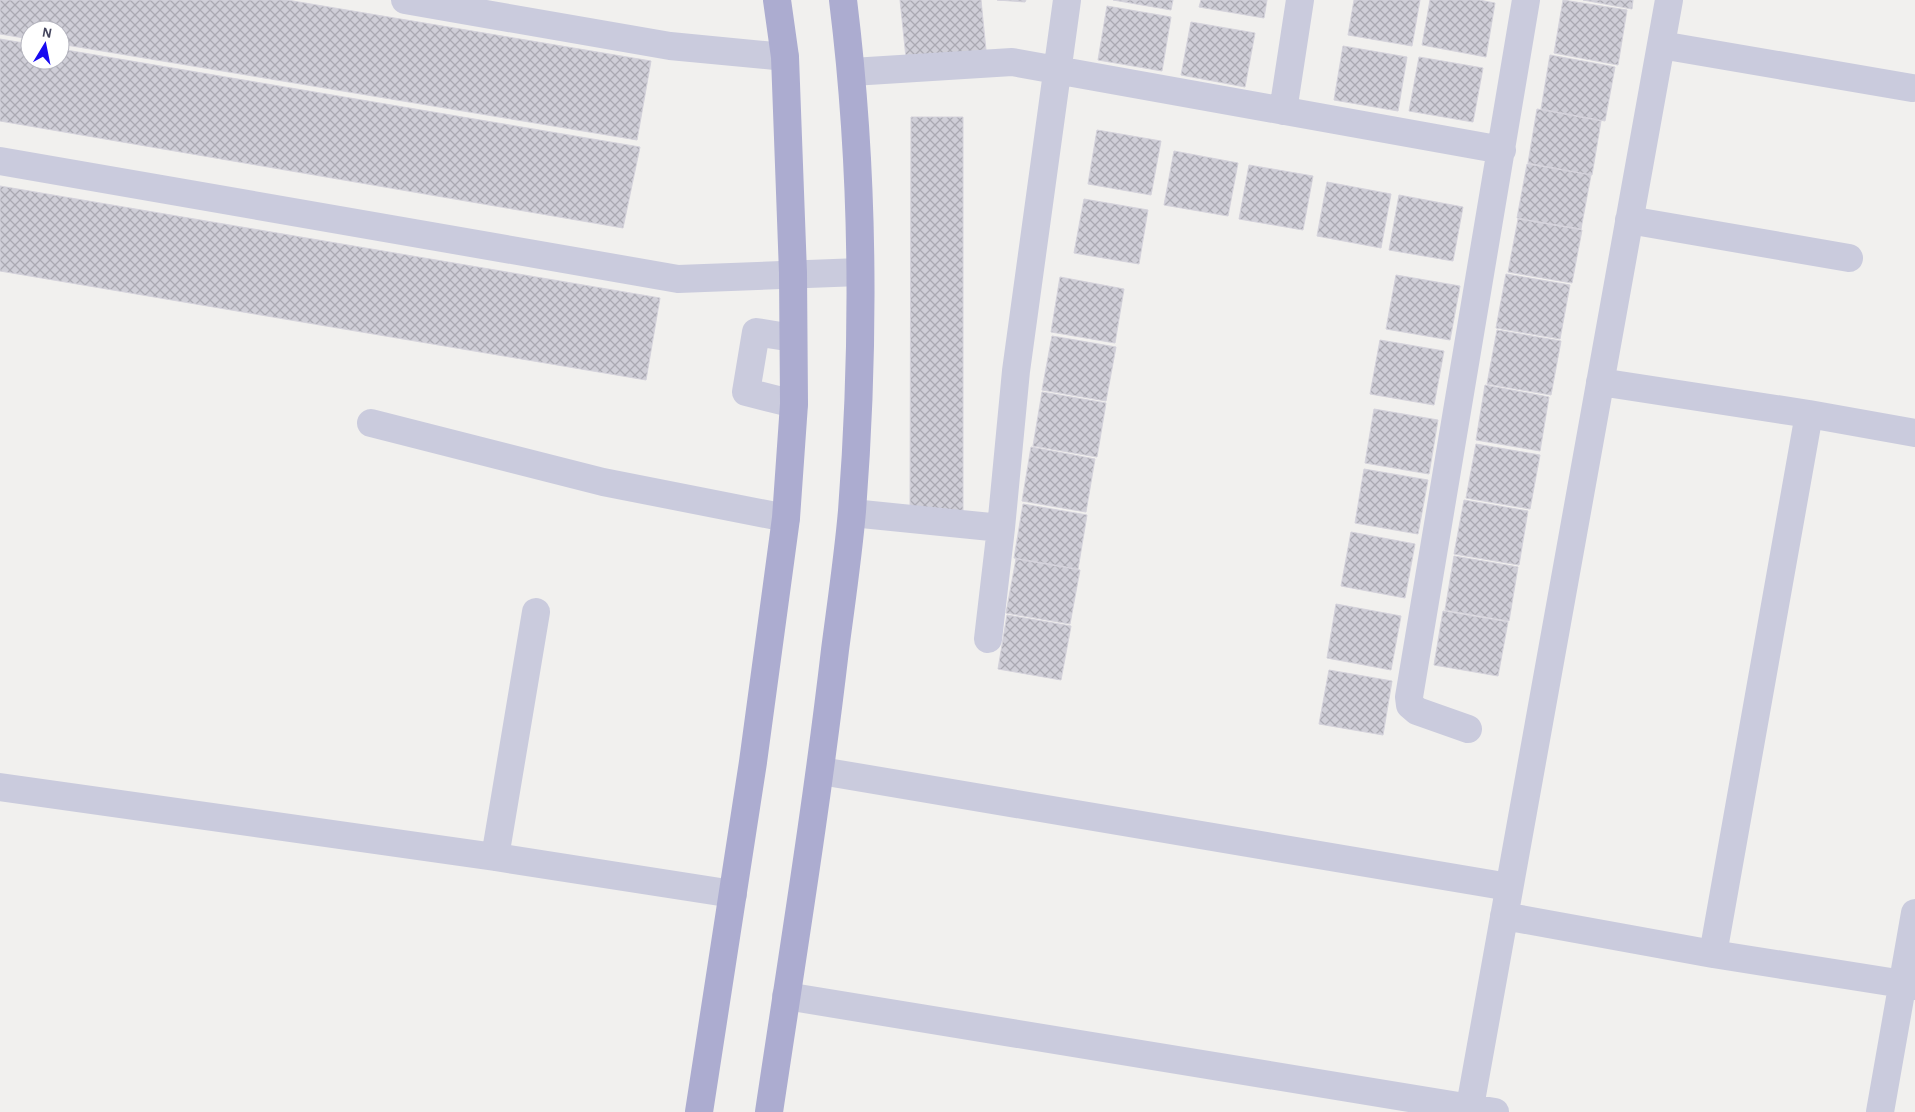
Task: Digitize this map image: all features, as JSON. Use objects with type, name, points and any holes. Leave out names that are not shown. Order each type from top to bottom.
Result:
[{"type":"main road","points":[[699,1112],[754,762],[786,518],[794,404],[785,57],[777,0]]},
{"type":"main road","points":[[768,1112],[821,771],[852,513],[860,373],[860,272],[852,72],[843,0]]},
{"type":"street","points":[[405,0],[670,46],[785,57]]},
{"type":"street","points":[[988,639],[1002,528],[1016,371],[1067,0]]},
{"type":"street","points":[[1283,111],[1300,0]]},
{"type":"street","points":[[1468,729],[1417,712],[1410,705],[1409,697],[1526,0]]},
{"type":"street","points":[[786,996],[1478,1110],[1504,916],[1669,0]]},
{"type":"street","points":[[1661,45],[1912,88]]},
{"type":"street","points":[[852,72],[1012,62],[1502,150]]},
{"type":"street","points":[[0,161],[678,279],[792,273],[860,272]]},
{"type":"street","points":[[1629,220],[1849,258]]},
{"type":"street","points":[[793,338],[756,332],[746,392],[794,404]]},
{"type":"street","points":[[1600,382],[1808,414],[1915,433]]},
{"type":"street","points":[[1713,954],[1808,414]]},
{"type":"street","points":[[371,424],[603,482],[786,518]]},
{"type":"street","points":[[852,513],[1002,528]]},
{"type":"street","points":[[495,858],[536,612]]},
{"type":"street","points":[[821,771],[1509,887]]},
{"type":"street","points":[[0,787],[733,894]]},
{"type":"street","points":[[1880,1112],[1909,985],[1915,913]]},
{"type":"street","points":[[1504,916],[1713,954],[1909,985]]},
{"type":"building","points":[[0,0],[287,0],[651,61],[637,140],[70,46],[70,20],[20,20],[20,37],[0,34]]},
{"type":"building","points":[[900,0],[981,0],[986,50],[906,58]]},
{"type":"building","points":[[997,0],[1026,0],[1025,2]]},
{"type":"building","points":[[1113,0],[1173,0],[1171,10]]},
{"type":"building","points":[[1201,0],[1267,0],[1264,18],[1199,7]]},
{"type":"building","points":[[1354,0],[1420,0],[1412,46],[1348,35]]},
{"type":"building","points":[[1430,0],[1479,0],[1495,3],[1486,57],[1422,45]]},
{"type":"building","points":[[1563,0],[1627,10],[1618,65],[1554,53]]},
{"type":"building","points":[[1583,0],[1633,0],[1632,9]]},
{"type":"building","points":[[1107,6],[1171,17],[1162,71],[1098,60]]},
{"type":"building","points":[[1191,22],[1255,33],[1245,87],[1181,75]]},
{"type":"building","points":[[0,39],[20,42],[20,70],[70,70],[70,51],[640,147],[623,228],[0,121]]},
{"type":"building","points":[[1343,46],[1407,57],[1398,111],[1334,100]]},
{"type":"building","points":[[1550,55],[1615,67],[1605,121],[1541,109]]},
{"type":"building","points":[[1419,57],[1483,68],[1473,122],[1409,111]]},
{"type":"building","points":[[1537,109],[1601,121],[1592,175],[1528,163]]},
{"type":"building","points":[[911,117],[963,117],[963,512],[910,512]]},
{"type":"building","points":[[1097,130],[1161,141],[1151,195],[1088,184]]},
{"type":"building","points":[[1174,151],[1238,163],[1228,216],[1164,205]]},
{"type":"building","points":[[1527,164],[1591,175],[1581,229],[1517,218]]},
{"type":"building","points":[[1249,165],[1313,176],[1303,230],[1239,219]]},
{"type":"building","points":[[1327,182],[1391,194],[1381,248],[1317,236]]},
{"type":"building","points":[[0,186],[660,298],[646,380],[0,271]]},
{"type":"building","points":[[1399,195],[1463,207],[1453,261],[1389,250]]},
{"type":"building","points":[[1084,199],[1148,210],[1139,264],[1074,253]]},
{"type":"building","points":[[1518,219],[1582,230],[1572,283],[1508,272]]},
{"type":"building","points":[[1506,274],[1570,285],[1560,339],[1496,328]]},
{"type":"building","points":[[1396,275],[1460,286],[1450,340],[1386,329]]},
{"type":"building","points":[[1060,277],[1124,289],[1115,343],[1051,332]]},
{"type":"building","points":[[1497,330],[1561,341],[1551,395],[1487,384]]},
{"type":"building","points":[[1052,336],[1116,347],[1106,401],[1042,390]]},
{"type":"building","points":[[1380,340],[1444,351],[1434,405],[1370,394]]},
{"type":"building","points":[[1485,385],[1549,397],[1540,451],[1476,440]]},
{"type":"building","points":[[1042,392],[1106,403],[1097,457],[1033,446]]},
{"type":"building","points":[[1374,409],[1438,420],[1429,474],[1365,463]]},
{"type":"building","points":[[1476,444],[1540,455],[1530,509],[1466,498]]},
{"type":"building","points":[[1031,447],[1095,459],[1086,512],[1022,501]]},
{"type":"building","points":[[1364,469],[1428,480],[1418,534],[1355,523]]},
{"type":"building","points":[[1464,500],[1528,511],[1519,565],[1454,554]]},
{"type":"building","points":[[1023,504],[1087,515],[1078,569],[1014,558]]},
{"type":"building","points":[[1351,532],[1415,544],[1405,598],[1341,586]]},
{"type":"building","points":[[1454,556],[1518,567],[1509,621],[1445,610]]},
{"type":"building","points":[[1016,559],[1080,570],[1070,624],[1006,613]]},
{"type":"building","points":[[1336,604],[1401,616],[1391,670],[1327,658]]},
{"type":"building","points":[[1443,611],[1508,622],[1498,676],[1434,665]]},
{"type":"building","points":[[1007,615],[1071,626],[1061,680],[998,669]]},
{"type":"building","points":[[1329,670],[1392,681],[1383,735],[1319,724]]}]
